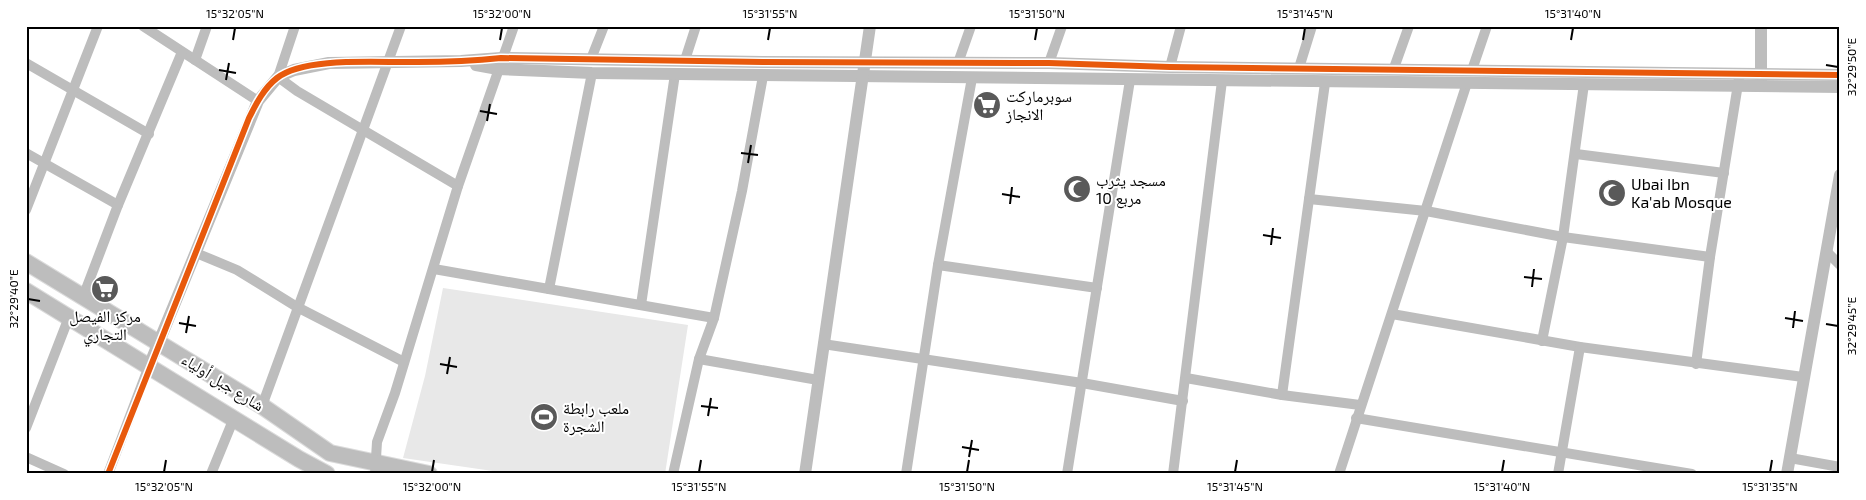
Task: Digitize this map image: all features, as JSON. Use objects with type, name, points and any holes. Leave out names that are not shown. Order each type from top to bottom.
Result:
[{"type":"main road","name":"شارع جبل أولياء","points":[[26,262],[160,342],[262,406],[330,453],[375,468],[429,474]]},
{"type":"main road","name":"شارع جبل أولياء","points":[[26,291],[327,474]]},
{"type":"street","points":[[26,210],[98,26]]},
{"type":"street","points":[[143,26],[258,101]]},
{"type":"street","points":[[195,60],[207,26]]},
{"type":"street","points":[[108,474],[149,366],[249,118],[258,101],[278,77],[295,26]]},
{"type":"street","points":[[262,406],[401,26]]},
{"type":"street","points":[[375,468],[377,442],[434,268],[458,186],[514,26]]},
{"type":"street","points":[[591,60],[604,26]]},
{"type":"street","points":[[685,60],[696,26]]},
{"type":"street","points":[[805,474],[870,26]]},
{"type":"street","points":[[958,62],[971,26]]},
{"type":"street","points":[[1049,63],[1062,26]]},
{"type":"street","points":[[1170,67],[1181,26]]},
{"type":"street","points":[[1299,68],[1312,26]]},
{"type":"street","points":[[1394,68],[1409,26]]},
{"type":"street","points":[[1472,70],[1487,26]]},
{"type":"street","points":[[1761,26],[1761,81]]},
{"type":"street","points":[[83,297],[118,205],[182,52]]},
{"type":"street","points":[[500,64],[591,60],[685,60],[1049,63],[1170,67],[1394,68],[1739,80],[1840,87]]},
{"type":"street","points":[[278,77],[294,70],[329,63],[462,62],[592,73],[763,76],[1584,84],[1739,80]]},
{"type":"street","points":[[26,63],[149,134]]},
{"type":"street","points":[[549,289],[592,73]]},
{"type":"street","points":[[641,305],[675,74]]},
{"type":"street","points":[[1761,81],[1840,75]]},
{"type":"street","points":[[673,474],[699,359],[714,318],[763,76]]},
{"type":"street","points":[[278,77],[297,91],[363,131],[458,186]]},
{"type":"street","points":[[906,474],[938,265],[972,78]]},
{"type":"street","points":[[1067,474],[1130,80]]},
{"type":"street","points":[[1696,364],[1710,257],[1739,80]]},
{"type":"street","points":[[1173,474],[1222,81]]},
{"type":"street","points":[[1282,395],[1325,82]]},
{"type":"street","points":[[1338,474],[1426,211],[1466,83]]},
{"type":"street","points":[[1542,341],[1576,154],[1584,84]]},
{"type":"street","points":[[26,153],[118,205]]},
{"type":"street","points":[[1576,154],[1724,172]]},
{"type":"street","points":[[1787,474],[1840,175]]},
{"type":"street","points":[[1309,199],[1426,211],[1562,237],[1710,257]]},
{"type":"street","points":[[1826,251],[1840,265]]},
{"type":"street","points":[[196,253],[238,270],[297,307],[404,362]]},
{"type":"street","points":[[938,265],[1097,288]]},
{"type":"street","points":[[434,268],[714,318]]},
{"type":"street","points":[[1392,314],[1580,347],[1803,377]]},
{"type":"street","points":[[26,428],[70,317]]},
{"type":"street","points":[[823,344],[1082,383],[1183,401]]},
{"type":"street","points":[[1558,474],[1560,452],[1580,347]]},
{"type":"street","points":[[699,359],[818,380]]},
{"type":"street","points":[[1186,378],[1282,395],[1360,405]]},
{"type":"street","points":[[211,474],[234,418]]},
{"type":"street","points":[[1356,418],[1668,472],[1692,474]]},
{"type":"street","points":[[26,457],[64,474]]},
{"type":"street","points":[[1790,458],[1840,467]]},
{"type":"shaded area","name":"ملعب رابطة الشجرة","points":[[443,288],[688,325],[665,474],[513,474],[403,458],[425,376]]},
{"type":"cycle path","points":[[108,474],[249,118],[261,96],[272,82],[290,71],[306,66],[344,62],[448,62],[501,58],[763,62],[1049,63],[1170,67],[1840,75]]},
{"type":"place","name":"سوبرماركت الانجاز","points":[[987,105]]},
{"type":"place","name":"مسجد يثرب مربع 10","points":[[1077,189]]},
{"type":"place","name":"Ubai Ibn Ka'ab Mosque","points":[[1612,193]]},
{"type":"place","name":"مركز الفيصل التجاري","points":[[105,289]]},
{"type":"place","name":"ملعب رابطة الشجرة","points":[[544,417]]}]
